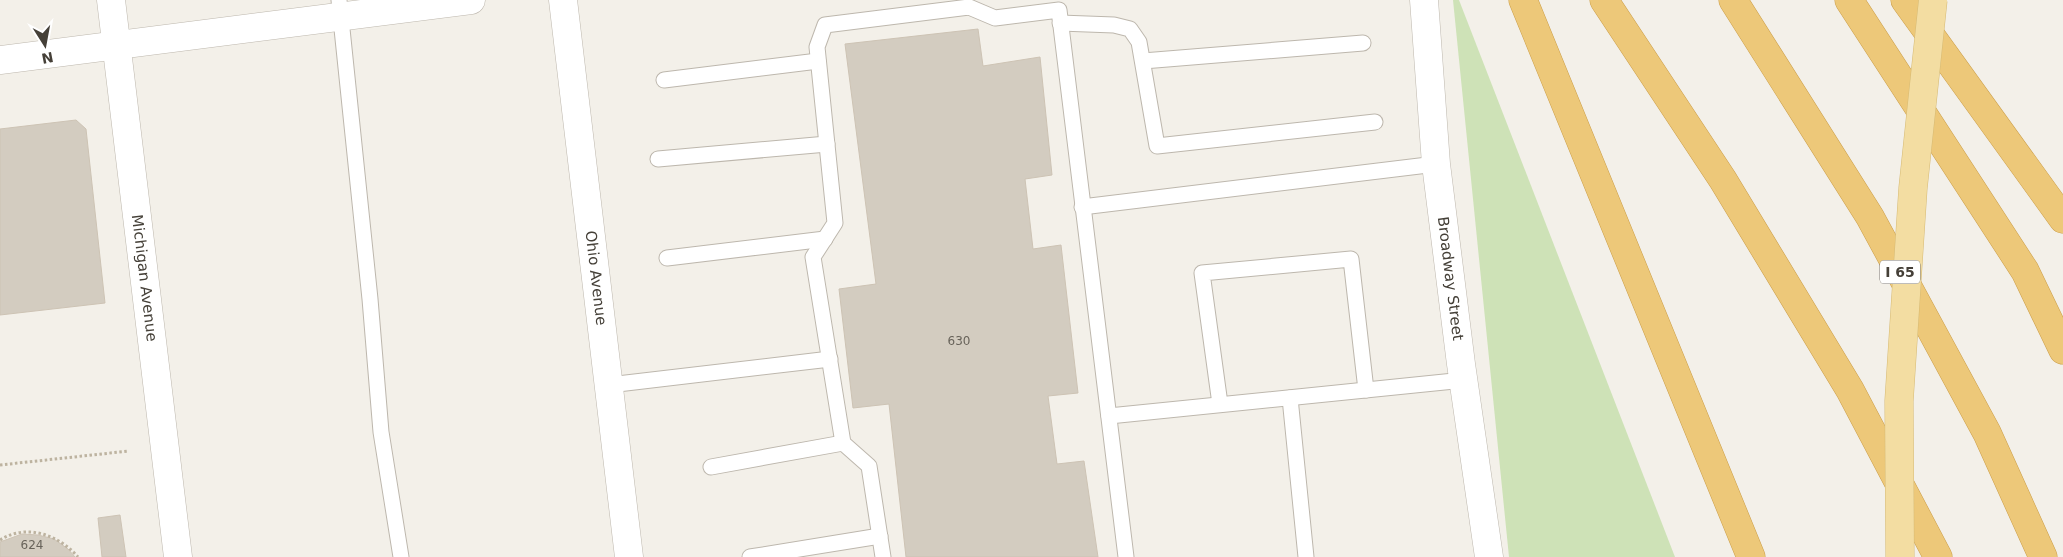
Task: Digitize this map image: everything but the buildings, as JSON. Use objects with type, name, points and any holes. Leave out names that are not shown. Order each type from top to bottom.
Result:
[{"type":"highway","points":[[1604,0],[1722,180],[1844,382],[1938,557]]},
{"type":"highway","name":"I 65","points":[[1733,0],[1870,218],[1987,433],[2043,557]]},
{"type":"highway","points":[[1849,0],[2025,271],[2063,350]]},
{"type":"highway","points":[[1905,0],[2063,219]]},
{"type":"highway","points":[[1525,7],[1751,557]]},
{"type":"main road","points":[[1900,557],[1899,401],[1913,188],[1933,0]]},
{"type":"street","name":"Michigan Avenue","points":[[111,0],[178,557]]},
{"type":"street","points":[[0,60],[117,46],[340,8],[471,0]]},
{"type":"street","name":"Ohio Avenue","points":[[564,0],[630,557]]},
{"type":"street","name":"Broadway Street","points":[[1424,0],[1436,164],[1464,380],[1490,557]]},
{"type":"lane","points":[[883,557],[869,466],[843,443],[813,256],[835,223],[816,47],[825,25],[970,7],[995,18],[1059,10],[1126,557]]},
{"type":"lane","points":[[340,8],[369,289],[381,432],[401,557]]},
{"type":"lane","points":[[1060,23],[1114,25],[1130,29],[1139,42],[1158,146],[1375,122]]},
{"type":"lane","points":[[1143,61],[1363,43]]},
{"type":"lane","points":[[664,80],[818,61]]},
{"type":"lane","points":[[658,159],[827,144]]},
{"type":"lane","points":[[1082,207],[1436,164]]},
{"type":"lane","points":[[667,258],[825,239]]},
{"type":"lane","points":[[1220,404],[1202,273],[1351,259],[1366,390]]},
{"type":"lane","points":[[609,385],[830,359]]},
{"type":"lane","points":[[1108,416],[1464,380]]},
{"type":"lane","points":[[1290,398],[1306,557]]},
{"type":"lane","points":[[711,467],[843,443]]},
{"type":"lane","points":[[750,557],[880,536]]},
{"type":"path","points":[[0,465],[129,451]]},
{"type":"path","points":[[0,540],[22,532],[39,532],[55,538],[70,547],[78,557]]},
{"type":"green space","points":[[1453,0],[1459,0],[1675,557],[1509,557]]}]
